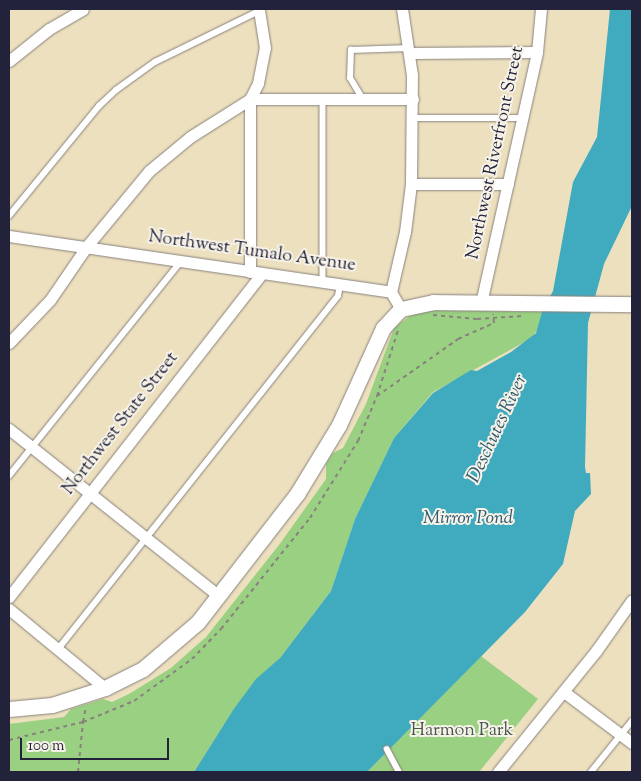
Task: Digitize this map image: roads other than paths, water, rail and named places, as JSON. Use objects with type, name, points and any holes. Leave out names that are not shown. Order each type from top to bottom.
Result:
[{"type":"street","points":[[9,62],[49,29],[83,9]]},
{"type":"street","points":[[401,309],[391,292],[403,240],[412,184],[413,118],[410,50],[402,9]]},
{"type":"street","name":"Northwest Riverfront Street","points":[[481,303],[537,52],[541,9]]},
{"type":"street","points":[[9,343],[50,300],[87,246],[162,159],[190,137],[250,99],[258,84],[265,48],[258,10]]},
{"type":"street","points":[[410,50],[537,52]]},
{"type":"street","points":[[250,99],[413,99]]},
{"type":"street","points":[[250,99],[256,272]]},
{"type":"street","points":[[412,184],[508,184]]},
{"type":"street","name":"Northwest Tumalo Avenue","points":[[9,236],[391,292]]},
{"type":"street","name":"Northwest State Street","points":[[9,597],[256,272]]},
{"type":"street","points":[[9,709],[52,705],[82,697],[143,669],[173,646],[219,596],[297,494],[320,460],[351,400],[383,328],[401,309],[422,302],[481,303],[532,308],[632,304]]},
{"type":"street","points":[[9,429],[219,596]]},
{"type":"street","points":[[498,772],[564,692],[632,600]]},
{"type":"street","points":[[9,609],[59,648],[105,688]]},
{"type":"street","points":[[564,692],[632,743]]},
{"type":"lane","points":[[9,216],[63,148],[116,90],[155,62],[258,10]]},
{"type":"lane","points":[[362,98],[350,78],[351,50],[410,50]]},
{"type":"lane","points":[[323,99],[323,282]]},
{"type":"lane","points":[[413,118],[523,118]]},
{"type":"lane","points":[[9,476],[181,261]]},
{"type":"lane","points":[[59,648],[338,296],[340,285]]},
{"type":"lane","points":[[591,772],[632,721]]},
{"type":"lane","points":[[387,749],[399,772]]},
{"type":"water","name":"Mirror Pond","points":[[610,9],[632,9],[632,206],[604,264],[588,323],[585,467],[586,473],[590,473],[591,494],[575,511],[563,564],[525,612],[367,772],[194,772],[233,710],[256,679],[280,658],[331,591],[355,519],[394,438],[433,393],[471,370],[477,371],[511,352],[536,333],[542,312],[553,291],[573,182],[597,137]]},
{"type":"water label","name":"Deschutes River","points":[[498,429]]},
{"type":"park label","name":"Harmon Park","points":[[462,731]]}]
